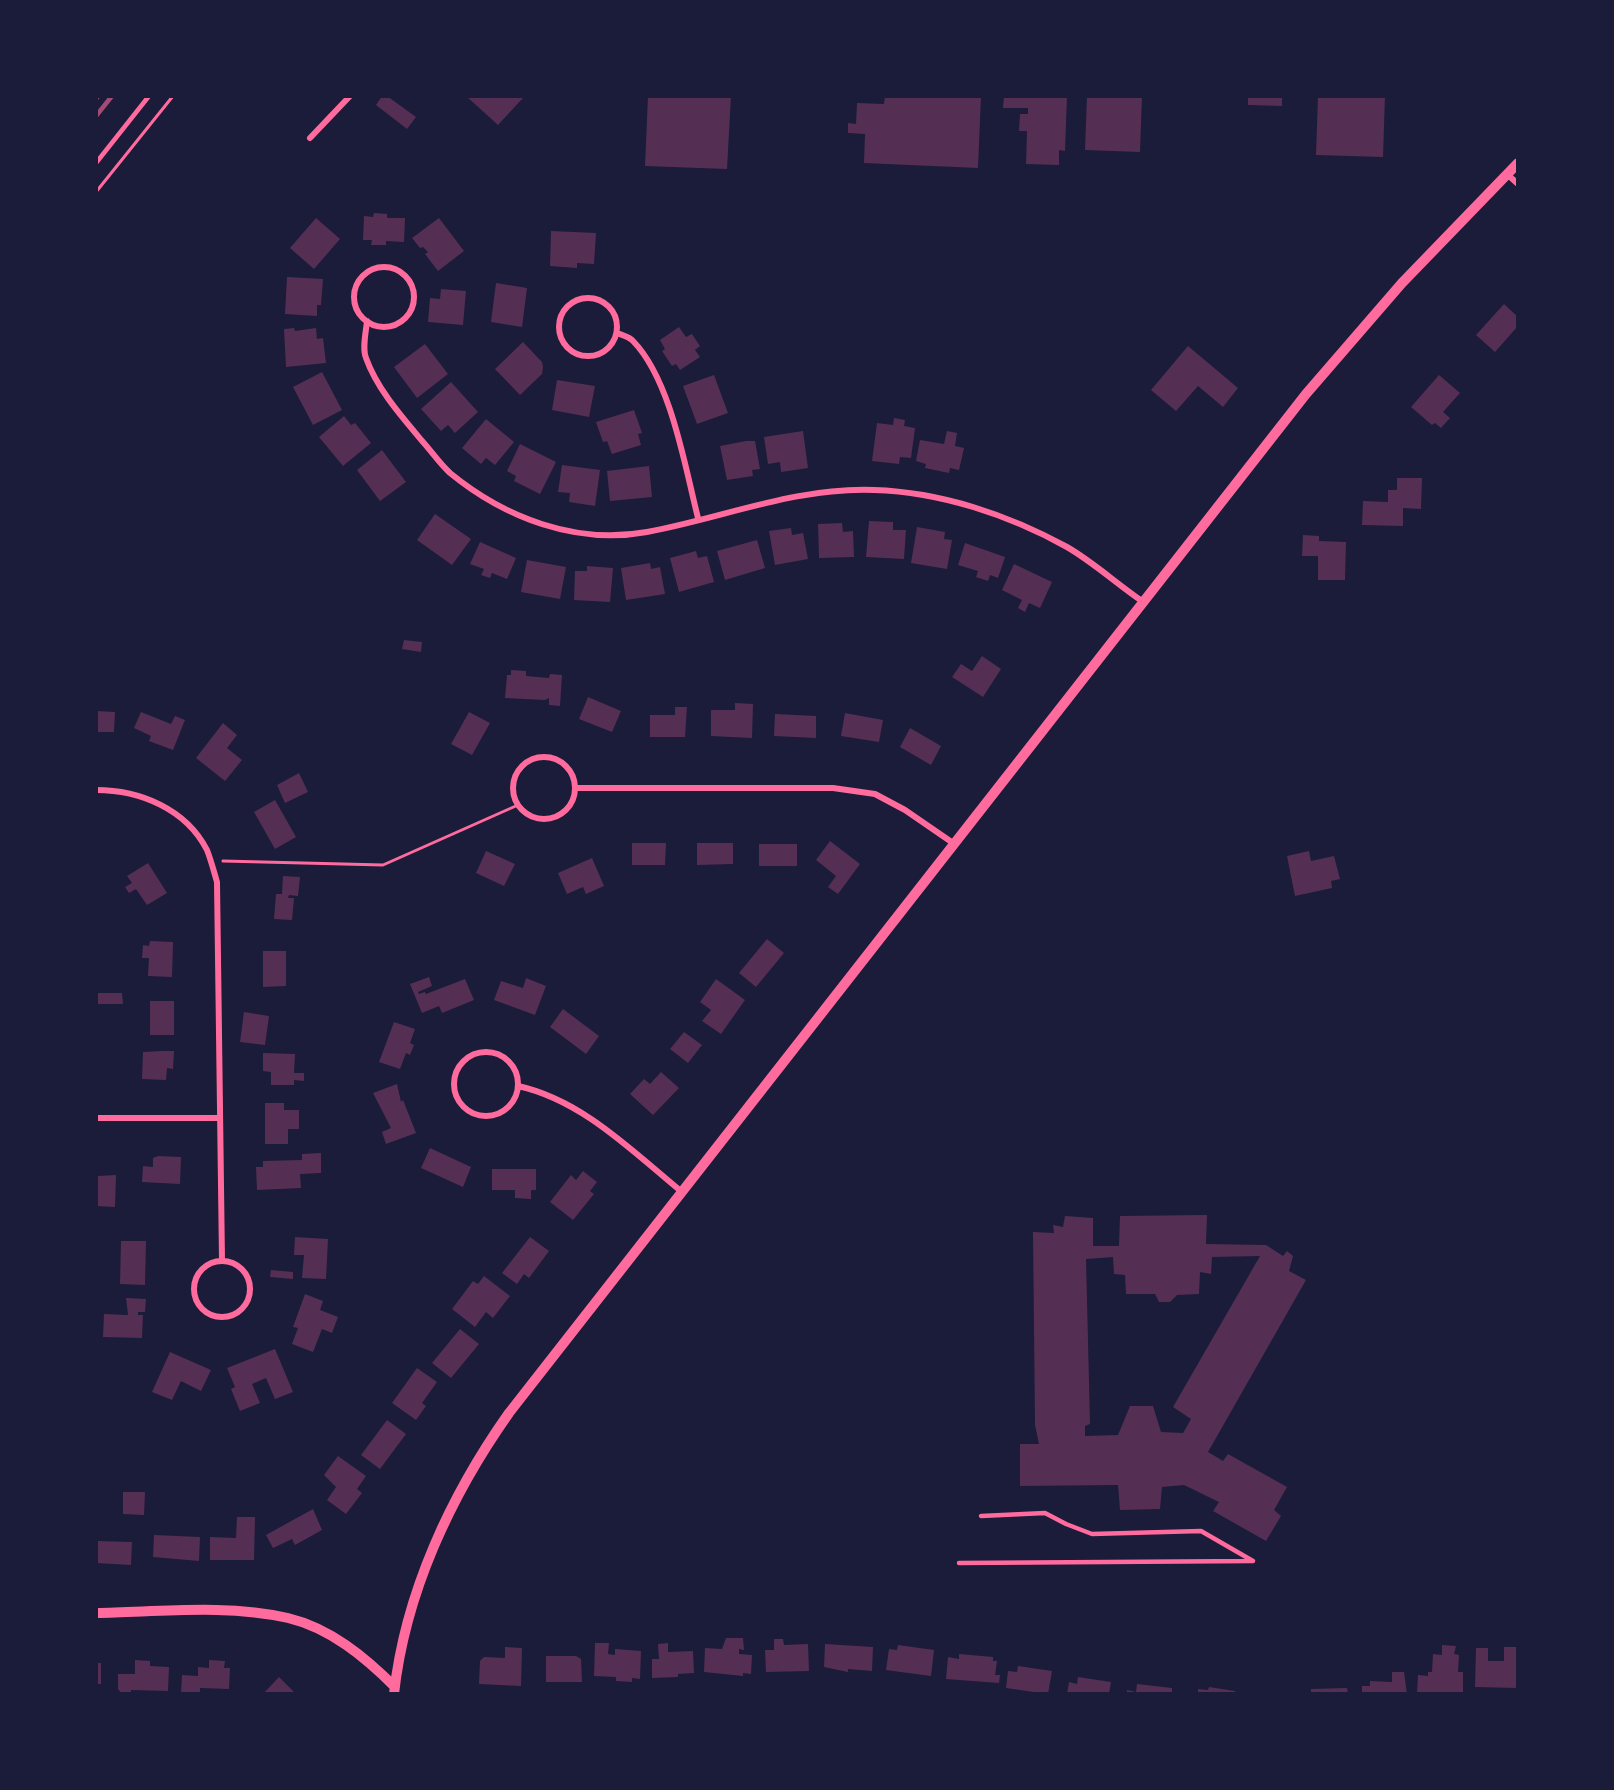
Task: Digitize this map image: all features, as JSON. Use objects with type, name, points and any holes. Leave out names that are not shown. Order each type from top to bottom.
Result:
[{"type":"street","points":[[310,138],[350,96]]},
{"type":"street","points":[[397,1692],[416,1600],[430,1559],[472,1468],[509,1413],[1142,601],[1325,372],[1402,283],[1518,164]]},
{"type":"street","points":[[1508,175],[1518,184]]},
{"type":"street","points":[[385,267],[404,274],[414,291],[410,311],[395,325],[375,326],[367,321],[360,315],[354,297],[360,279],[367,272],[385,267]]},
{"type":"street","points":[[581,298],[591,298],[608,306],[617,323],[617,333],[608,350],[590,357],[580,356],[564,345],[558,326],[565,308],[581,298]]},
{"type":"street","points":[[367,321],[365,356],[381,389],[448,472],[495,506],[541,525],[590,535],[646,532],[758,503],[822,492],[875,490],[941,499],[1006,517],[1069,548],[1142,601]]},
{"type":"street","points":[[617,333],[633,340],[654,372],[676,430],[698,518]]},
{"type":"street","points":[[539,758],[554,759],[566,767],[575,788],[570,804],[552,818],[537,818],[518,805],[513,791],[515,776],[525,764],[539,758]]},
{"type":"street","points":[[575,788],[833,788],[875,794],[905,810],[953,843]]},
{"type":"street","points":[[96,790],[119,790],[154,801],[185,821],[206,850],[218,882],[222,1261]]},
{"type":"street","points":[[486,1052],[506,1059],[517,1076],[518,1086],[510,1105],[502,1112],[483,1116],[463,1107],[457,1098],[454,1076],[466,1059],[486,1052]]},
{"type":"street","points":[[518,1086],[561,1099],[602,1127],[682,1192]]},
{"type":"street","points":[[96,1118],[220,1118]]},
{"type":"street","points":[[222,1261],[237,1265],[244,1271],[251,1288],[249,1297],[239,1312],[222,1317],[213,1316],[199,1305],[194,1287],[202,1270],[209,1264],[222,1261]]},
{"type":"street","points":[[96,1613],[243,1612],[290,1618],[343,1643],[366,1658],[397,1692]]},
{"type":"lane","points":[[96,163],[149,96]]},
{"type":"lane","points":[[959,1563],[1253,1561],[1201,1531],[1092,1534],[1065,1524],[1045,1513],[981,1515]]},
{"type":"path","points":[[96,192],[173,96]]},
{"type":"path","points":[[210,861],[383,865],[518,805]]},
{"type":"building","points":[[382,96],[387,96],[416,117],[407,129],[376,105]]},
{"type":"building","points":[[466,96],[520,96],[523,98],[498,125]]},
{"type":"building","points":[[648,96],[731,96],[727,169],[645,166]]},
{"type":"building","points":[[885,96],[981,96],[978,168],[864,163],[865,134],[848,133],[848,123],[856,124],[857,103],[884,104]]},
{"type":"building","points":[[1004,96],[1067,96],[1065,151],[1059,150],[1059,165],[1026,164],[1027,131],[1019,131],[1020,114],[1028,114],[1028,108],[1003,108]]},
{"type":"building","points":[[1087,96],[1142,96],[1140,152],[1085,150]]},
{"type":"building","points":[[1248,96],[1282,96],[1282,106],[1248,105]]},
{"type":"building","points":[[1318,96],[1385,96],[1383,157],[1316,155]]},
{"type":"building","points":[[374,213],[387,214],[387,218],[405,218],[404,242],[386,241],[386,245],[371,245],[372,240],[363,240],[364,216],[373,217]]},
{"type":"building","points":[[316,218],[340,239],[314,269],[290,248]]},
{"type":"building","points":[[439,218],[464,251],[438,271],[425,254],[428,252],[423,247],[420,248],[412,238]]},
{"type":"building","points":[[551,231],[596,233],[594,264],[577,263],[577,268],[550,266]]},
{"type":"building","points":[[287,277],[323,279],[321,305],[317,305],[317,316],[285,314]]},
{"type":"building","points":[[496,283],[527,288],[522,327],[491,322]]},
{"type":"building","points":[[441,289],[466,291],[463,325],[428,322],[430,298],[440,299]]},
{"type":"building","points":[[1504,304],[1518,317],[1518,326],[1495,352],[1476,335]]},
{"type":"building","points":[[679,327],[686,337],[692,334],[700,346],[695,350],[700,357],[680,370],[676,364],[672,366],[662,351],[665,349],[660,340]]},
{"type":"building","points":[[294,328],[295,331],[316,328],[317,339],[323,338],[326,363],[286,367],[284,329]]},
{"type":"building","points":[[523,342],[542,362],[543,367],[542,374],[520,395],[495,369]]},
{"type":"building","points":[[425,344],[448,374],[417,398],[394,367]]},
{"type":"building","points":[[1188,346],[1238,388],[1223,407],[1198,386],[1176,411],[1151,390]]},
{"type":"building","points":[[322,372],[342,410],[313,425],[293,387]]},
{"type":"building","points":[[714,375],[728,413],[697,424],[683,386]]},
{"type":"building","points":[[1439,375],[1460,393],[1443,412],[1450,418],[1441,428],[1435,423],[1432,425],[1411,407]]},
{"type":"building","points":[[557,380],[595,386],[589,417],[552,410]]},
{"type":"building","points":[[451,382],[478,412],[455,433],[448,425],[441,431],[421,409]]},
{"type":"building","points":[[634,410],[642,433],[638,434],[641,445],[612,454],[607,441],[603,442],[596,422]]},
{"type":"building","points":[[344,416],[351,425],[355,423],[371,443],[343,466],[319,437]]},
{"type":"building","points":[[894,418],[905,420],[904,426],[915,428],[911,458],[900,457],[899,464],[872,461],[877,423],[893,425]]},
{"type":"building","points":[[486,419],[514,442],[495,465],[486,458],[481,464],[462,448]]},
{"type":"building","points":[[803,431],[808,468],[781,472],[780,462],[768,464],[764,437]]},
{"type":"building","points":[[947,431],[957,433],[955,446],[964,448],[959,470],[950,468],[949,473],[925,468],[926,464],[916,461],[920,440],[944,444]]},
{"type":"building","points":[[755,441],[760,469],[752,470],[753,476],[727,480],[720,446]]},
{"type":"building","points":[[520,444],[556,462],[540,494],[514,481],[516,476],[507,471]]},
{"type":"building","points":[[382,450],[406,482],[380,501],[357,470]]},
{"type":"building","points":[[562,465],[600,470],[595,506],[569,502],[570,493],[558,492]]},
{"type":"building","points":[[649,466],[652,497],[610,501],[607,471]]},
{"type":"building","points":[[1397,478],[1422,478],[1421,509],[1403,508],[1403,526],[1362,525],[1363,501],[1388,502],[1388,490],[1397,490]]},
{"type":"building","points":[[435,514],[471,539],[452,565],[417,540]]},
{"type":"building","points":[[869,521],[893,522],[893,530],[906,530],[904,559],[866,557]]},
{"type":"building","points":[[842,523],[843,532],[853,531],[854,557],[819,558],[818,524]]},
{"type":"building","points":[[917,527],[945,532],[944,539],[952,540],[947,569],[911,563]]},
{"type":"building","points":[[791,528],[792,535],[803,533],[808,559],[775,565],[769,531]]},
{"type":"building","points":[[1303,535],[1319,536],[1319,541],[1346,542],[1345,580],[1318,580],[1318,556],[1302,556]]},
{"type":"building","points":[[757,540],[765,568],[725,580],[717,551]]},
{"type":"building","points":[[480,542],[516,558],[507,579],[492,573],[490,578],[481,575],[484,569],[470,564]]},
{"type":"building","points":[[965,543],[1005,557],[998,578],[990,575],[988,581],[976,577],[978,571],[958,565]]},
{"type":"building","points":[[696,551],[698,558],[707,556],[714,582],[679,592],[670,558]]},
{"type":"building","points":[[527,560],[566,567],[560,599],[521,592]]},
{"type":"building","points":[[650,563],[651,569],[660,567],[665,594],[626,600],[621,568]]},
{"type":"building","points":[[1014,564],[1052,582],[1040,608],[1029,603],[1025,612],[1018,608],[1022,600],[1002,590]]},
{"type":"building","points":[[587,566],[613,568],[610,602],[574,600],[575,571],[587,571]]},
{"type":"building","points":[[404,640],[422,642],[421,652],[402,649]]},
{"type":"building","points":[[982,656],[1001,669],[983,697],[952,677],[961,664],[972,671]]},
{"type":"building","points":[[511,670],[526,671],[526,676],[549,678],[550,674],[562,675],[560,706],[549,705],[549,698],[545,700],[505,698],[507,675],[511,675]]},
{"type":"building","points":[[588,697],[621,711],[612,732],[579,719]]},
{"type":"building","points":[[735,703],[753,704],[752,738],[711,736],[711,710],[735,710]]},
{"type":"building","points":[[675,707],[687,707],[685,737],[650,737],[650,715],[675,715]]},
{"type":"building","points":[[96,711],[115,712],[114,732],[96,732]]},
{"type":"building","points":[[141,712],[171,724],[175,716],[185,720],[173,750],[149,741],[151,736],[134,728]]},
{"type":"building","points":[[469,712],[490,723],[472,755],[451,744]]},
{"type":"building","points":[[845,713],[883,720],[879,742],[841,736]]},
{"type":"building","points":[[775,714],[816,716],[816,738],[774,736]]},
{"type":"building","points":[[223,723],[237,735],[227,748],[242,760],[225,781],[196,758]]},
{"type":"building","points":[[910,728],[941,746],[931,765],[900,747]]},
{"type":"building","points":[[299,773],[308,792],[285,803],[277,785]]},
{"type":"building","points":[[275,800],[296,837],[275,849],[254,812]]},
{"type":"building","points":[[830,841],[860,864],[838,894],[828,887],[836,876],[816,860]]},
{"type":"building","points":[[632,843],[666,843],[665,865],[632,865]]},
{"type":"building","points":[[697,843],[733,843],[733,864],[697,865]]},
{"type":"building","points":[[759,844],[797,844],[797,866],[759,866]]},
{"type":"building","points":[[486,851],[515,864],[504,886],[476,873]]},
{"type":"building","points":[[1309,851],[1311,861],[1334,856],[1340,879],[1331,881],[1332,888],[1295,896],[1287,856]]},
{"type":"building","points":[[592,858],[604,886],[586,894],[583,887],[567,894],[558,873]]},
{"type":"building","points":[[148,863],[167,893],[147,905],[136,889],[129,893],[125,887],[132,883],[127,876]]},
{"type":"building","points":[[283,876],[300,877],[298,896],[289,895],[288,898],[294,898],[292,920],[274,919],[276,894],[282,894]]},
{"type":"building","points":[[767,939],[784,953],[756,987],[739,973]]},
{"type":"building","points":[[150,941],[173,942],[172,977],[148,976],[149,958],[142,958],[143,945],[149,946]]},
{"type":"building","points":[[263,951],[286,951],[286,986],[263,987]]},
{"type":"building","points":[[429,977],[432,986],[418,992],[419,994],[425,992],[426,994],[465,979],[474,1000],[442,1013],[439,1006],[422,1013],[410,984]]},
{"type":"building","points":[[526,978],[546,986],[535,1015],[494,1000],[501,981],[523,988]]},
{"type":"building","points":[[716,979],[745,1000],[721,1034],[702,1021],[711,1010],[700,1002]]},
{"type":"building","points":[[96,993],[122,993],[123,1004],[96,1004]]},
{"type":"building","points":[[150,1001],[174,1001],[174,1035],[150,1035]]},
{"type":"building","points":[[563,1009],[599,1036],[586,1054],[550,1027]]},
{"type":"building","points":[[244,1012],[269,1016],[265,1045],[240,1042]]},
{"type":"building","points":[[394,1022],[415,1029],[410,1043],[414,1045],[410,1055],[406,1053],[400,1069],[379,1062]]},
{"type":"building","points":[[684,1032],[702,1045],[688,1063],[670,1049]]},
{"type":"building","points":[[174,1051],[173,1069],[167,1068],[166,1080],[142,1079],[143,1052]]},
{"type":"building","points":[[263,1053],[295,1054],[294,1073],[304,1073],[304,1081],[294,1080],[294,1085],[271,1085],[271,1072],[263,1071]]},
{"type":"building","points":[[661,1072],[679,1088],[653,1115],[630,1094],[644,1079],[650,1084]]},
{"type":"building","points":[[397,1084],[401,1102],[403,1100],[416,1133],[386,1144],[382,1132],[391,1128],[373,1093]]},
{"type":"building","points":[[265,1103],[284,1103],[284,1110],[299,1110],[299,1129],[288,1129],[288,1144],[265,1144]]},
{"type":"building","points":[[430,1148],[471,1167],[463,1187],[421,1168]]},
{"type":"building","points":[[321,1153],[321,1173],[300,1174],[301,1188],[257,1190],[256,1167],[263,1167],[263,1161],[302,1160],[302,1154]]},
{"type":"building","points":[[158,1156],[181,1157],[180,1184],[142,1182],[143,1166],[153,1167],[153,1158]]},
{"type":"building","points":[[492,1169],[536,1169],[536,1190],[531,1190],[531,1199],[515,1198],[515,1190],[492,1190]]},
{"type":"building","points":[[583,1171],[597,1182],[590,1191],[594,1194],[573,1220],[550,1202],[571,1175],[576,1180]]},
{"type":"building","points":[[116,1175],[115,1207],[96,1206],[98,1176]]},
{"type":"building","points":[[1207,1215],[1206,1244],[1266,1245],[1283,1256],[1287,1251],[1293,1256],[1289,1271],[1306,1280],[1208,1452],[1223,1461],[1228,1454],[1287,1487],[1274,1510],[1281,1516],[1266,1541],[1213,1511],[1219,1502],[1184,1485],[1162,1487],[1160,1509],[1120,1510],[1118,1485],[1020,1486],[1020,1444],[1039,1444],[1035,1425],[1033,1232],[1054,1233],[1053,1225],[1063,1227],[1065,1216],[1093,1218],[1093,1246],[1119,1246],[1120,1216]],"holes":[[[1260,1256],[1173,1407],[1191,1419],[1183,1433],[1161,1432],[1153,1406],[1130,1406],[1118,1435],[1085,1436],[1085,1426],[1090,1424],[1086,1259],[1113,1257],[1114,1274],[1125,1275],[1126,1294],[1155,1294],[1159,1302],[1170,1302],[1177,1295],[1199,1294],[1200,1272],[1211,1274],[1212,1257]]]},
{"type":"building","points":[[295,1237],[328,1239],[326,1279],[302,1278],[304,1255],[294,1255]]},
{"type":"building","points":[[530,1237],[549,1251],[529,1278],[524,1274],[517,1284],[502,1273]]},
{"type":"building","points":[[121,1241],[146,1241],[145,1285],[120,1284]]},
{"type":"building","points":[[271,1270],[293,1272],[293,1279],[270,1277]]},
{"type":"building","points":[[484,1276],[510,1296],[493,1318],[486,1312],[475,1327],[452,1309],[473,1281],[478,1284]]},
{"type":"building","points":[[305,1294],[323,1301],[320,1310],[338,1317],[332,1333],[322,1329],[313,1352],[292,1344],[298,1328],[293,1327]]},
{"type":"building","points":[[126,1298],[146,1299],[145,1312],[138,1312],[138,1315],[143,1315],[142,1338],[103,1337],[104,1314],[128,1315]]},
{"type":"building","points":[[460,1329],[479,1344],[451,1378],[432,1363]]},
{"type":"building","points":[[275,1349],[293,1392],[275,1399],[266,1378],[252,1384],[260,1403],[240,1411],[231,1389],[235,1387],[227,1368]]},
{"type":"building","points":[[170,1352],[211,1370],[201,1391],[181,1381],[172,1400],[152,1392]]},
{"type":"building","points":[[417,1368],[437,1382],[422,1403],[426,1406],[416,1420],[392,1403]]},
{"type":"building","points":[[387,1420],[406,1434],[380,1469],[361,1455]]},
{"type":"building","points":[[338,1456],[366,1476],[357,1489],[362,1493],[346,1514],[327,1500],[336,1487],[324,1475]]},
{"type":"building","points":[[123,1492],[145,1492],[144,1515],[123,1514]]},
{"type":"building","points":[[313,1509],[322,1530],[295,1545],[292,1539],[273,1548],[266,1535]]},
{"type":"building","points":[[237,1517],[255,1517],[254,1560],[210,1560],[210,1537],[236,1538]]},
{"type":"building","points":[[154,1535],[200,1537],[199,1561],[153,1557]]},
{"type":"building","points":[[97,1541],[132,1542],[131,1565],[96,1563]]},
{"type":"building","points":[[726,1638],[743,1638],[744,1650],[739,1649],[739,1654],[752,1655],[751,1674],[743,1673],[743,1676],[704,1672],[705,1648],[722,1649]]},
{"type":"building","points":[[774,1639],[783,1639],[784,1645],[808,1644],[809,1671],[766,1672],[765,1650],[774,1650]]},
{"type":"building","points":[[595,1643],[609,1643],[608,1654],[615,1655],[615,1649],[641,1651],[640,1679],[632,1678],[632,1682],[616,1681],[616,1677],[594,1676]]},
{"type":"building","points":[[668,1643],[668,1652],[693,1651],[694,1673],[678,1674],[678,1677],[652,1678],[652,1659],[659,1659],[658,1644]]},
{"type":"building","points":[[825,1644],[873,1647],[872,1671],[848,1669],[848,1672],[824,1667]]},
{"type":"building","points":[[898,1645],[934,1650],[931,1676],[886,1670],[889,1649],[897,1650]]},
{"type":"building","points":[[1442,1645],[1456,1646],[1454,1654],[1459,1655],[1458,1672],[1463,1672],[1463,1694],[1417,1694],[1418,1675],[1428,1676],[1428,1672],[1432,1672],[1433,1654],[1442,1655]]},
{"type":"building","points":[[505,1647],[522,1648],[521,1686],[479,1684],[480,1661],[484,1657],[505,1658]]},
{"type":"building","points":[[1504,1647],[1518,1647],[1518,1688],[1475,1687],[1476,1648],[1488,1648],[1488,1661],[1504,1661]]},
{"type":"building","points":[[959,1654],[993,1657],[993,1661],[997,1661],[995,1675],[1000,1675],[999,1683],[946,1679],[948,1657],[959,1659]]},
{"type":"building","points":[[546,1656],[576,1656],[581,1659],[582,1682],[546,1682]]},
{"type":"building","points":[[135,1660],[150,1661],[150,1666],[169,1667],[168,1691],[131,1690],[131,1693],[121,1693],[118,1689],[118,1674],[135,1674]]},
{"type":"building","points":[[209,1660],[225,1661],[224,1668],[230,1668],[229,1689],[200,1688],[200,1694],[181,1694],[182,1675],[198,1676],[198,1667],[209,1668]]},
{"type":"building","points":[[96,1663],[101,1663],[101,1684],[96,1684]]},
{"type":"building","points":[[1018,1666],[1052,1671],[1048,1694],[1006,1688],[1008,1671],[1017,1672]]},
{"type":"building","points":[[1392,1672],[1404,1672],[1407,1694],[1362,1694],[1362,1686],[1370,1686],[1370,1681],[1392,1682]]},
{"type":"building","points":[[279,1677],[296,1694],[263,1694]]},
{"type":"building","points":[[1078,1677],[1111,1682],[1109,1694],[1067,1694],[1069,1682],[1077,1684]]},
{"type":"building","points":[[1137,1684],[1172,1688],[1172,1694],[1127,1694],[1127,1690],[1136,1692]]},
{"type":"building","points":[[1209,1687],[1235,1691],[1235,1694],[1198,1694],[1198,1689],[1208,1690]]},
{"type":"building","points":[[1347,1688],[1348,1694],[1311,1694],[1311,1689]]},
{"type":"railway","points":[[96,116],[112,96]]}]
